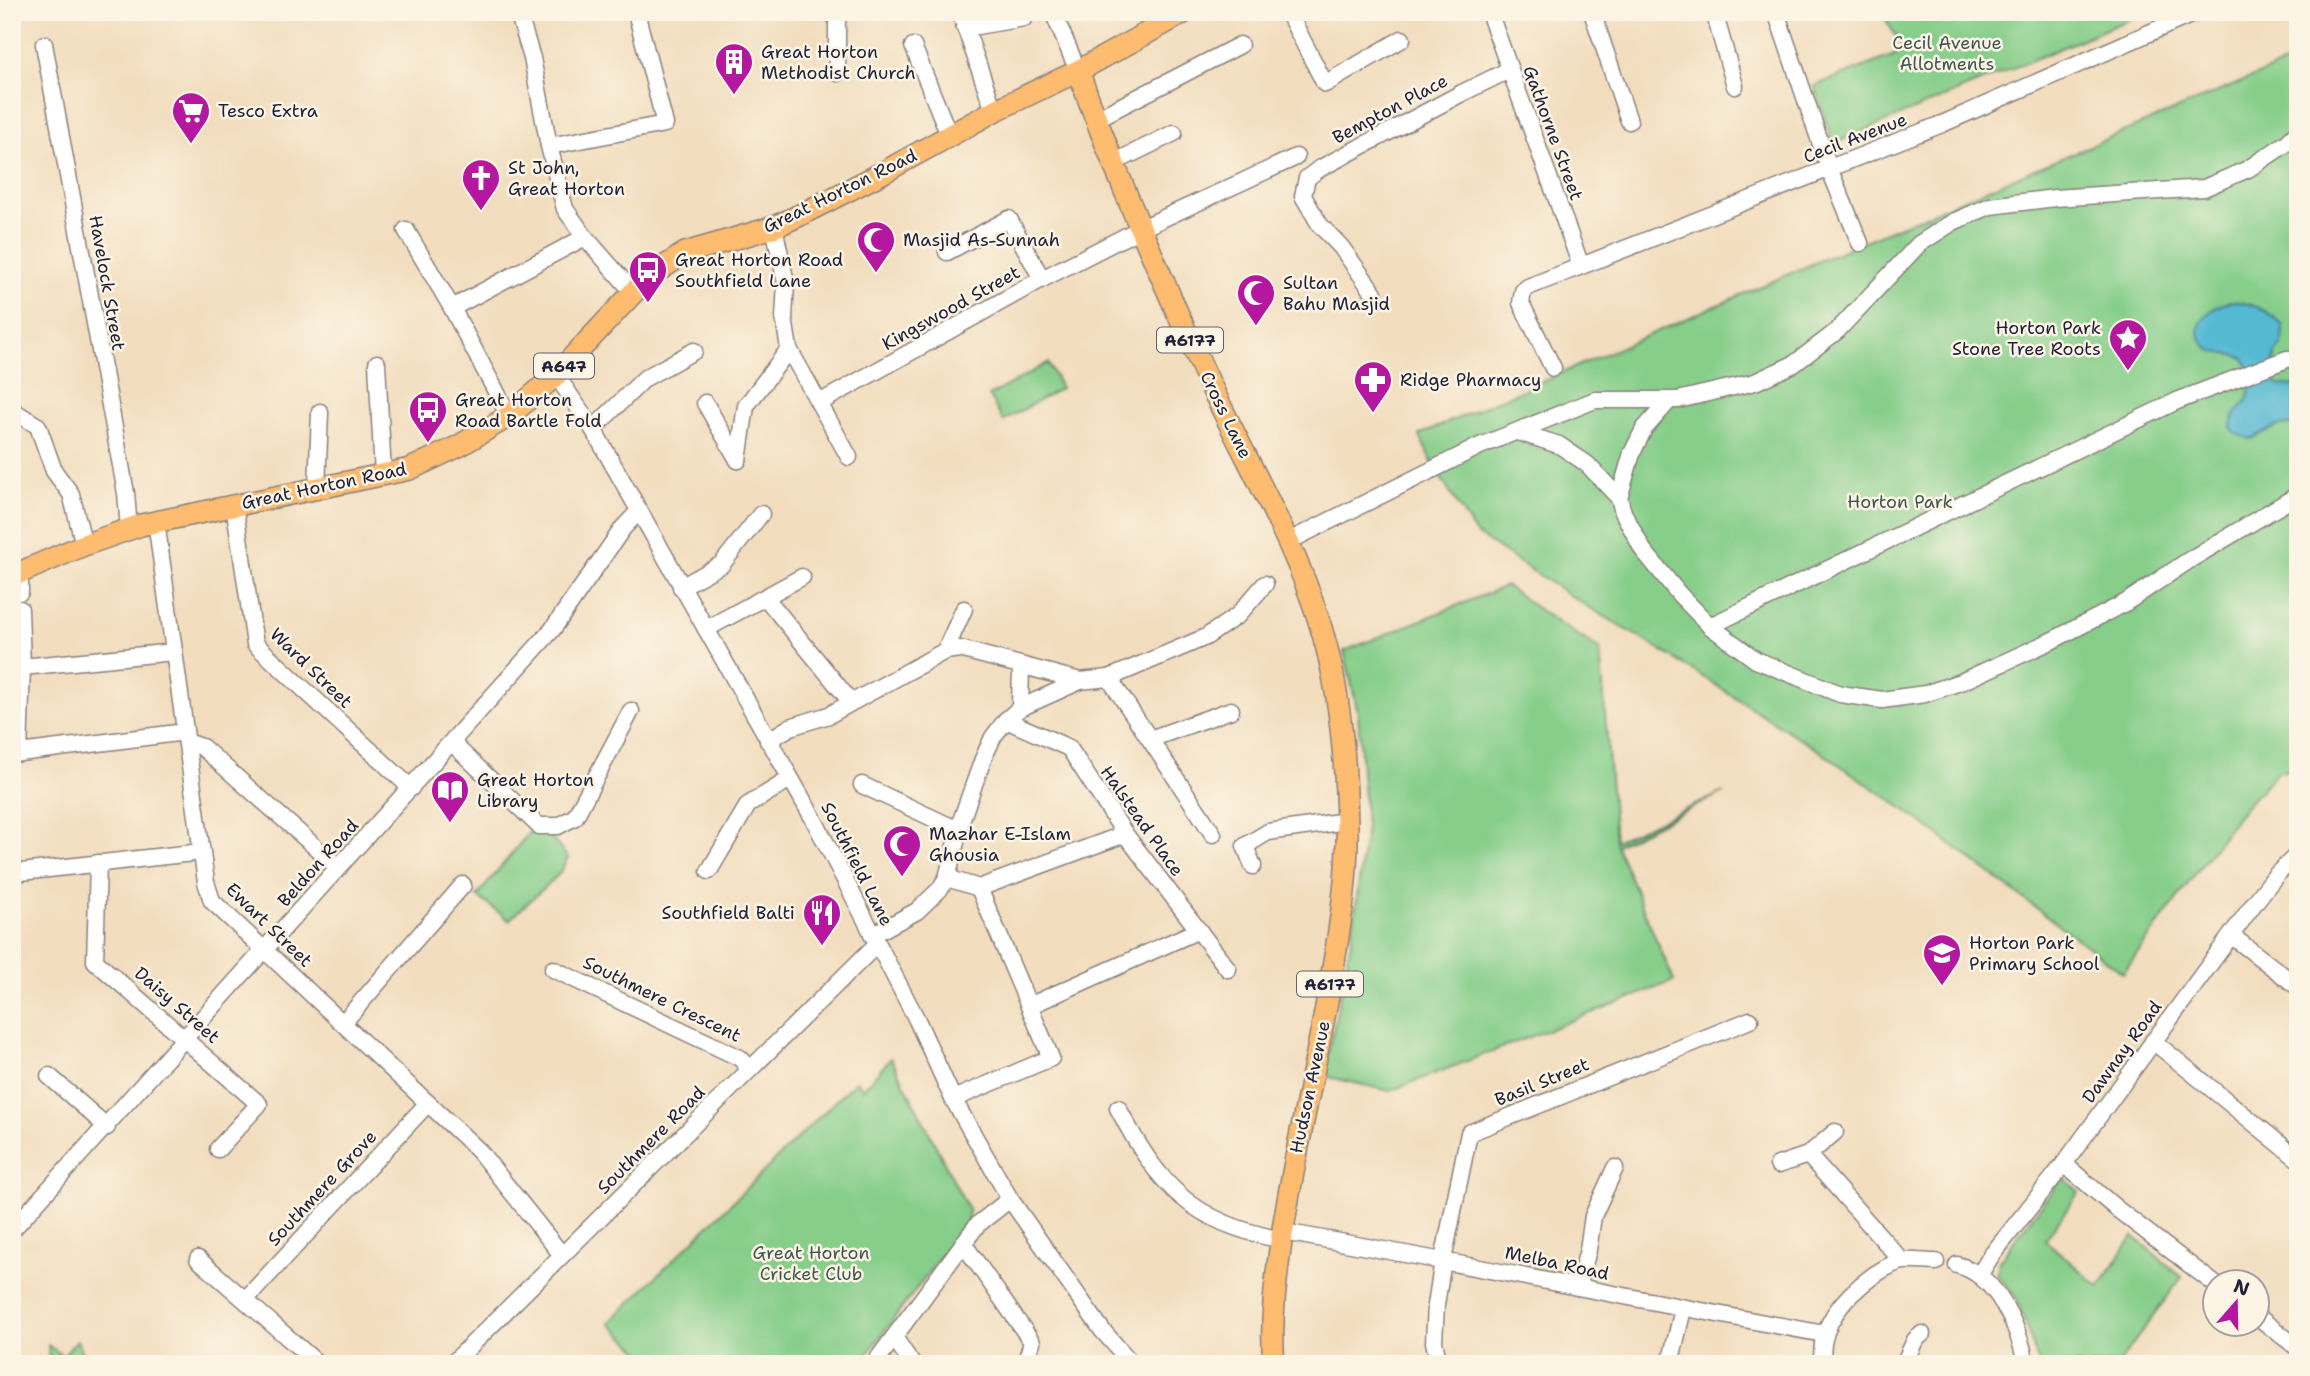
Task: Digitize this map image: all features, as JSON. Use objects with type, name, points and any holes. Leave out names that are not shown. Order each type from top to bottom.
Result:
[{"type":"main road","name":"Great Horton Road","points":[[17,580],[84,545],[156,521],[383,475],[410,468],[459,446],[509,416],[556,375],[647,278],[685,253],[774,227],[884,172],[994,111],[1078,71],[1162,18],[1185,12]]},
{"type":"main road","name":"Cross Lane","points":[[1078,71],[1140,229],[1287,542],[1312,604]]},
{"type":"main road","name":"Hudson Avenue","points":[[1273,1364],[1274,1291],[1289,1188],[1324,1021],[1343,907],[1347,821],[1341,725],[1329,656],[1312,604]]},
{"type":"street","points":[[518,12],[532,58],[549,146],[565,209],[585,237],[633,292]]},
{"type":"street","points":[[549,146],[665,124],[636,12]]},
{"type":"street","points":[[837,73],[838,12]]},
{"type":"street","points":[[1053,12],[1078,71]]},
{"type":"street","points":[[1288,12],[1325,84],[1402,39]]},
{"type":"street","name":"Gathorne Street","points":[[1489,12],[1581,266]]},
{"type":"street","points":[[1592,12],[1629,121]]},
{"type":"street","points":[[1714,12],[1735,86]]},
{"type":"street","points":[[1776,12],[1829,168],[1860,243]]},
{"type":"street","name":"Cecil Avenue","points":[[1553,368],[1521,303],[1523,291],[1942,124],[2197,12]]},
{"type":"street","points":[[994,111],[963,20],[1024,18]]},
{"type":"street","name":"Havelock Street","points":[[44,44],[130,529]]},
{"type":"street","points":[[1096,119],[1240,45]]},
{"type":"street","points":[[913,46],[949,135]]},
{"type":"street","name":"Bempton Place","points":[[1374,293],[1341,247],[1320,225],[1303,195],[1307,178],[1319,169],[1509,70]]},
{"type":"street","points":[[1287,542],[1480,446],[1595,400],[1668,402],[1755,382],[1794,363],[1837,331],[1873,296],[1886,278],[1919,244],[1953,222],[1990,206],[2055,198],[2204,188],[2248,169],[2287,143],[2298,132]]},
{"type":"street","points":[[1113,163],[1174,133]]},
{"type":"street","name":"Kingswood Street","points":[[819,403],[1042,279],[1140,229],[1296,157]]},
{"type":"street","points":[[947,252],[1009,219],[1042,279]]},
{"type":"street","points":[[774,227],[786,283],[784,318],[789,349],[849,457]]},
{"type":"street","points":[[406,230],[452,308],[509,416]]},
{"type":"street","points":[[452,308],[585,237]]},
{"type":"street","points":[[705,404],[738,460],[746,406],[789,349]]},
{"type":"street","points":[[593,429],[645,378],[694,351]]},
{"type":"street","points":[[1710,626],[2177,401],[2287,359]]},
{"type":"street","points":[[377,363],[383,475]]},
{"type":"street","name":"Southfield Lane","points":[[556,375],[593,429],[813,818],[917,1020],[953,1099],[1010,1199],[1102,1330],[1132,1364]]},
{"type":"street","points":[[1619,498],[1632,453],[1644,429],[1668,402]]},
{"type":"street","points":[[12,410],[38,426],[54,471],[71,494],[84,545]]},
{"type":"street","points":[[317,489],[320,412]]},
{"type":"street","points":[[1518,432],[1559,445],[1587,464],[1619,498],[1623,512],[1643,550],[1679,594],[1710,626],[1756,660],[1840,694],[1882,700],[1925,694],[1963,681],[2051,642],[2125,603],[2191,559],[2298,495]]},
{"type":"street","name":"Ward Street","points":[[233,504],[255,644],[411,788]]},
{"type":"street","name":"Beldon Road","points":[[12,1230],[552,631],[623,528],[638,512]]},
{"type":"street","points":[[681,587],[722,564],[761,514]]},
{"type":"street","name":"Ewart Street","points":[[156,521],[206,882],[212,901],[479,1151],[562,1255]]},
{"type":"street","points":[[706,629],[802,577]]},
{"type":"street","points":[[875,939],[917,911],[939,890],[947,878],[962,818],[983,759],[993,737],[1006,720],[1020,708],[1080,681],[1109,678],[1206,637],[1238,615],[1265,584]]},
{"type":"street","points":[[766,598],[852,702]]},
{"type":"street","points":[[20,609],[22,667],[16,754],[186,737],[202,747],[339,868]]},
{"type":"street","points":[[945,651],[964,609]]},
{"type":"street","points":[[768,741],[790,727],[829,715],[945,651],[960,649],[1080,681]]},
{"type":"street","points":[[22,667],[174,652]]},
{"type":"street","points":[[1020,708],[1021,667]]},
{"type":"street","points":[[1109,678],[1213,834]]},
{"type":"street","points":[[1150,740],[1231,710]]},
{"type":"street","points":[[452,743],[539,826],[558,827],[575,817],[631,711]]},
{"type":"street","name":"Halstead Place","points":[[1006,720],[1069,748],[1125,834],[1228,969]]},
{"type":"street","points":[[709,872],[748,805],[790,779]]},
{"type":"street","points":[[862,785],[960,831]]},
{"type":"street","points":[[1253,866],[1245,846],[1268,832],[1347,821]]},
{"type":"street","points":[[947,878],[979,888],[1125,834]]},
{"type":"street","points":[[12,873],[202,852]]},
{"type":"street","name":"Dawnay Road","points":[[1980,1275],[1991,1256],[2064,1164],[2276,875],[2298,854]]},
{"type":"street","name":"Daisy Street","points":[[98,863],[95,961],[259,1104],[218,1149]]},
{"type":"street","points":[[343,1023],[463,885]]},
{"type":"street","points":[[953,1099],[1051,1058],[979,888]]},
{"type":"street","points":[[1029,1006],[1199,930]]},
{"type":"street","points":[[2232,936],[2298,987]]},
{"type":"street","name":"Southmere Road","points":[[452,1364],[750,1069],[875,939]]},
{"type":"street","name":"Southmere Crescent","points":[[553,968],[740,1058],[750,1069]]},
{"type":"street","name":"Basil Street","points":[[1443,1260],[1469,1133],[1750,1020]]},
{"type":"street","points":[[2153,1041],[2298,1159]]},
{"type":"street","points":[[49,1076],[107,1127]]},
{"type":"street","name":"Southmere Grove","points":[[245,1300],[428,1103]]},
{"type":"street","name":"Melba Road","points":[[1118,1108],[1136,1144],[1158,1175],[1188,1203],[1219,1221],[1254,1234],[1443,1260],[1683,1309],[1824,1334]]},
{"type":"street","points":[[1778,1165],[1808,1154],[1835,1132]]},
{"type":"street","points":[[1808,1154],[1902,1261]]},
{"type":"street","points":[[2064,1164],[2202,1274]]},
{"type":"street","points":[[1578,1287],[1588,1250],[1593,1216],[1615,1168]]},
{"type":"street","points":[[874,1364],[977,1225],[1010,1199]]},
{"type":"street","points":[[963,1243],[1032,1342],[1028,1355]]},
{"type":"street","points":[[198,1259],[318,1364]]},
{"type":"street","points":[[1439,1364],[1434,1342],[1443,1260]]},
{"type":"street","points":[[1823,1364],[1824,1334],[1842,1303],[1855,1289],[1880,1271],[1902,1261],[1936,1262]]},
{"type":"street","points":[[1957,1265],[1980,1275],[1999,1297],[2026,1364]]},
{"type":"street","points":[[1670,1364],[1683,1309]]},
{"type":"street","points":[[2272,1328],[2298,1348]]},
{"type":"street","points":[[1904,1364],[1915,1340],[1922,1334]]},
{"type":"street","points":[[894,1337],[912,1364]]},
{"type":"green space","name":"Cecil Avenue Allotments","points":[[1881,12],[2146,12],[1833,144],[1814,86],[1905,51]]},
{"type":"green space","name":"Horton Park","points":[[2298,58],[2298,769],[2277,772],[2238,815],[2123,973],[1901,807],[1821,752],[1476,534],[1436,470],[1419,435],[1860,243]]},
{"type":"green space","points":[[1048,363],[1061,388],[1003,421],[989,396]]},
{"type":"green space","points":[[1506,586],[1600,649],[1615,841],[1724,792],[1616,845],[1674,981],[1390,1091],[1324,1076],[1352,936],[1366,827],[1358,712],[1344,651]]},
{"type":"green space","points":[[532,829],[549,835],[568,858],[559,874],[509,920],[477,896]]},
{"type":"green space","name":"Great Horton Cricket Club","points":[[891,1058],[969,1211],[967,1221],[860,1364],[654,1364],[609,1323],[856,1081],[863,1089]]},
{"type":"green space","points":[[2063,1177],[2079,1192],[2045,1240],[2099,1287],[2133,1236],[2182,1277],[2118,1364],[2039,1364],[2017,1299],[1997,1274],[1999,1261]]},
{"type":"green space","points":[[77,1340],[86,1364],[49,1364],[48,1345],[63,1356]]},
{"type":"water","points":[[2230,301],[2259,308],[2272,315],[2283,326],[2282,344],[2275,354],[2273,380],[2279,385],[2298,386],[2298,424],[2278,426],[2251,439],[2236,434],[2231,427],[2249,392],[2250,375],[2246,363],[2244,358],[2209,349],[2201,339],[2199,331],[2209,313]]},
{"type":"place","name":"Great Horton Methodist Church","points":[[734,96]]},
{"type":"place","name":"Tesco Extra","points":[[191,145]]},
{"type":"place","name":"St John, Great Horton","points":[[481,212]]},
{"type":"place","name":"Masjid As-Sunnah","points":[[876,274]]},
{"type":"place","name":"Great Horton Road Southfield Lane","points":[[648,304]]},
{"type":"place","name":"Sultan Bahu Masjid","points":[[1256,327]]},
{"type":"place","name":"Horton Park Stone Tree Roots","points":[[2128,372]]},
{"type":"place","name":"Ridge Pharmacy","points":[[1373,414]]},
{"type":"place","name":"Great Horton Road Bartle Fold","points":[[428,444]]},
{"type":"place","name":"Great Horton Library","points":[[450,824]]},
{"type":"place","name":"Mazhar E-Islam Ghousia","points":[[902,878]]},
{"type":"place","name":"Southfield Balti","points":[[822,947]]},
{"type":"place","name":"Horton Park Primary School","points":[[1942,987]]}]
